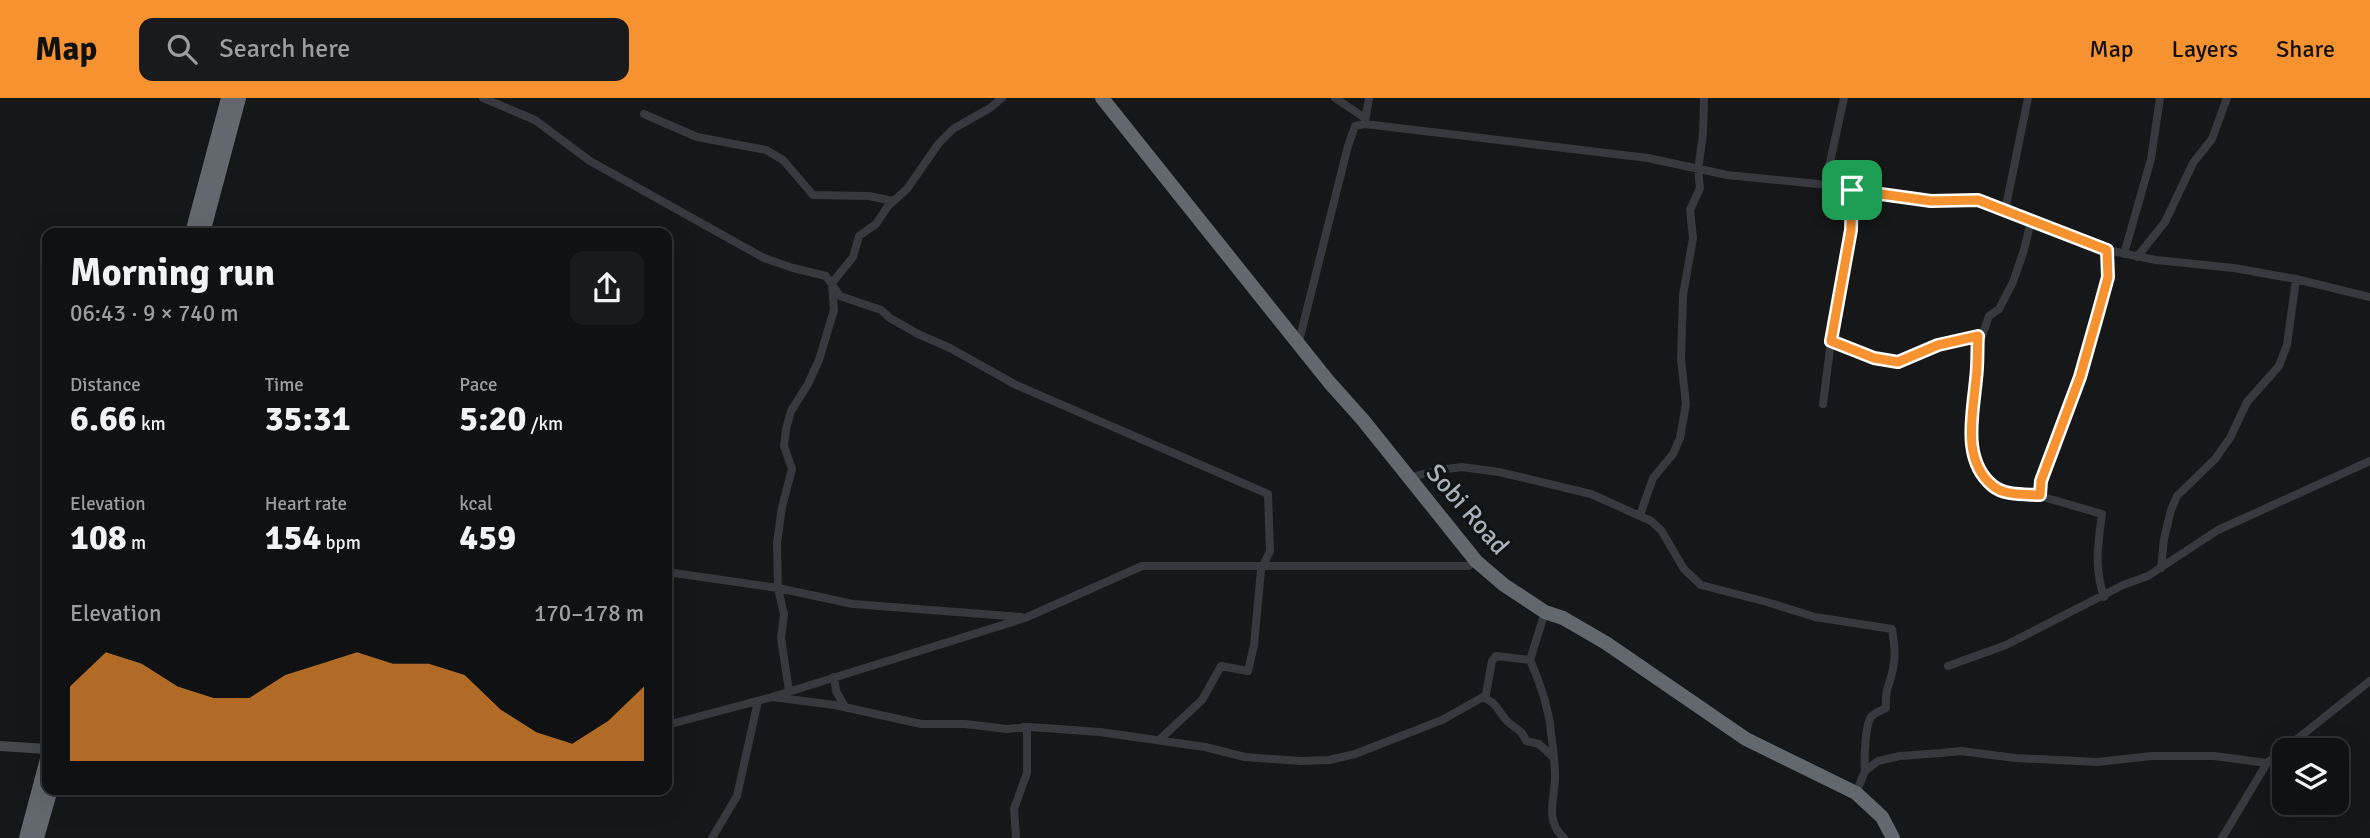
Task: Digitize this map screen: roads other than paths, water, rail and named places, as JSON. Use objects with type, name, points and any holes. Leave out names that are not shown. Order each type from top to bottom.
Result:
[{"type":"highway","points":[[193,228],[228,98]]},
{"type":"highway","points":[[204,228],[239,98]]},
{"type":"highway","name":"Sobi Road","points":[[1102,98],[1298,345],[1363,419],[1476,561],[1521,598],[1606,643],[1746,739],[1856,793],[1882,817],[1893,838]]},
{"type":"highway","points":[[26,838],[42,778]]},
{"type":"highway","points":[[37,838],[49,795]]},
{"type":"street","points":[[483,98],[535,120],[590,161],[765,258],[826,276],[840,296],[881,310],[918,334],[950,348],[1016,385],[1268,494],[1270,551],[1261,570],[1254,645],[1248,671],[1221,666],[1202,700],[1159,740]]},
{"type":"street","points":[[789,691],[781,638],[784,614],[778,588],[777,543],[782,507],[792,469],[784,446],[791,411],[808,384],[834,310],[832,283],[853,257],[859,236],[876,224],[906,189],[939,143],[953,129],[1002,98]]},
{"type":"street","points":[[1335,98],[1365,121],[1648,158],[1727,175],[1825,185],[1931,201],[1978,200],[2107,250],[2137,257],[2234,268],[2296,279],[2370,297]]},
{"type":"street","points":[[1365,121],[1369,98]]},
{"type":"street","points":[[1640,515],[1653,478],[1673,454],[1680,438],[1686,404],[1681,360],[1683,295],[1693,238],[1690,210],[1700,188],[1698,170],[1704,98]]},
{"type":"street","points":[[1825,185],[1844,98]]},
{"type":"street","points":[[2005,211],[2028,98]]},
{"type":"street","points":[[2124,254],[2151,159],[2160,98]]},
{"type":"street","points":[[2137,257],[2165,222],[2193,163],[2212,139],[2227,98]]},
{"type":"street","points":[[644,114],[697,137],[766,150],[783,160],[813,195],[869,196],[893,201]]},
{"type":"street","points":[[1298,345],[1348,146],[1355,126],[1365,121]]},
{"type":"street","points":[[1823,404],[1831,341],[1851,230],[1852,190]]},
{"type":"street","points":[[1831,341],[1874,358],[1898,362],[1938,345],[1982,336],[1990,316],[1999,309],[2013,282],[2031,221]]},
{"type":"street","points":[[2040,495],[2041,481],[2080,377],[2104,293],[2108,277],[2107,250]]},
{"type":"street","points":[[2161,568],[2164,538],[2177,496],[2215,459],[2230,438],[2247,402],[2279,366],[2287,345],[2296,279]]},
{"type":"street","points":[[1978,336],[1971,421],[1974,457],[1980,470],[1993,486],[2005,492],[2040,495],[2102,514],[2096,554],[2098,580],[2104,597]]},
{"type":"street","points":[[1948,666],[2006,645],[2161,568],[2218,530],[2370,461]]},
{"type":"street","points":[[1408,478],[1462,467],[1499,472],[1591,494],[1625,511],[1640,515],[1661,530],[1684,569],[1701,585],[1815,617],[1892,629],[1895,641],[1894,666],[1885,689],[1886,708],[1871,716],[1869,720],[1865,744],[1865,771],[1856,793]]},
{"type":"street","points":[[672,724],[772,697],[1025,618],[1142,566],[1468,566],[1476,561]]},
{"type":"street","points":[[672,573],[778,588],[852,604],[1025,618]]},
{"type":"street","points":[[1545,612],[1530,660],[1546,703],[1551,731],[1555,780],[1550,812],[1555,828],[1564,838]]},
{"type":"street","points":[[772,697],[845,707],[921,724],[1100,732],[1205,747],[1245,757],[1329,760],[1355,754],[1443,720],[1483,697],[1486,694],[1492,661],[1496,656],[1530,660]]},
{"type":"street","points":[[834,677],[840,701],[845,707]]},
{"type":"street","points":[[2222,838],[2267,763],[2370,681]]},
{"type":"street","points":[[1483,697],[1497,705],[1508,722],[1522,731],[1526,741],[1539,744],[1553,757]]},
{"type":"street","points":[[712,838],[737,796],[758,701]]},
{"type":"street","points":[[1016,838],[1014,809],[1027,773],[1027,727]]},
{"type":"street","points":[[0,746],[42,749]]},
{"type":"street","points":[[1865,771],[1887,758],[1961,751],[2052,761],[2097,762],[2172,755],[2244,758],[2267,763]]}]
